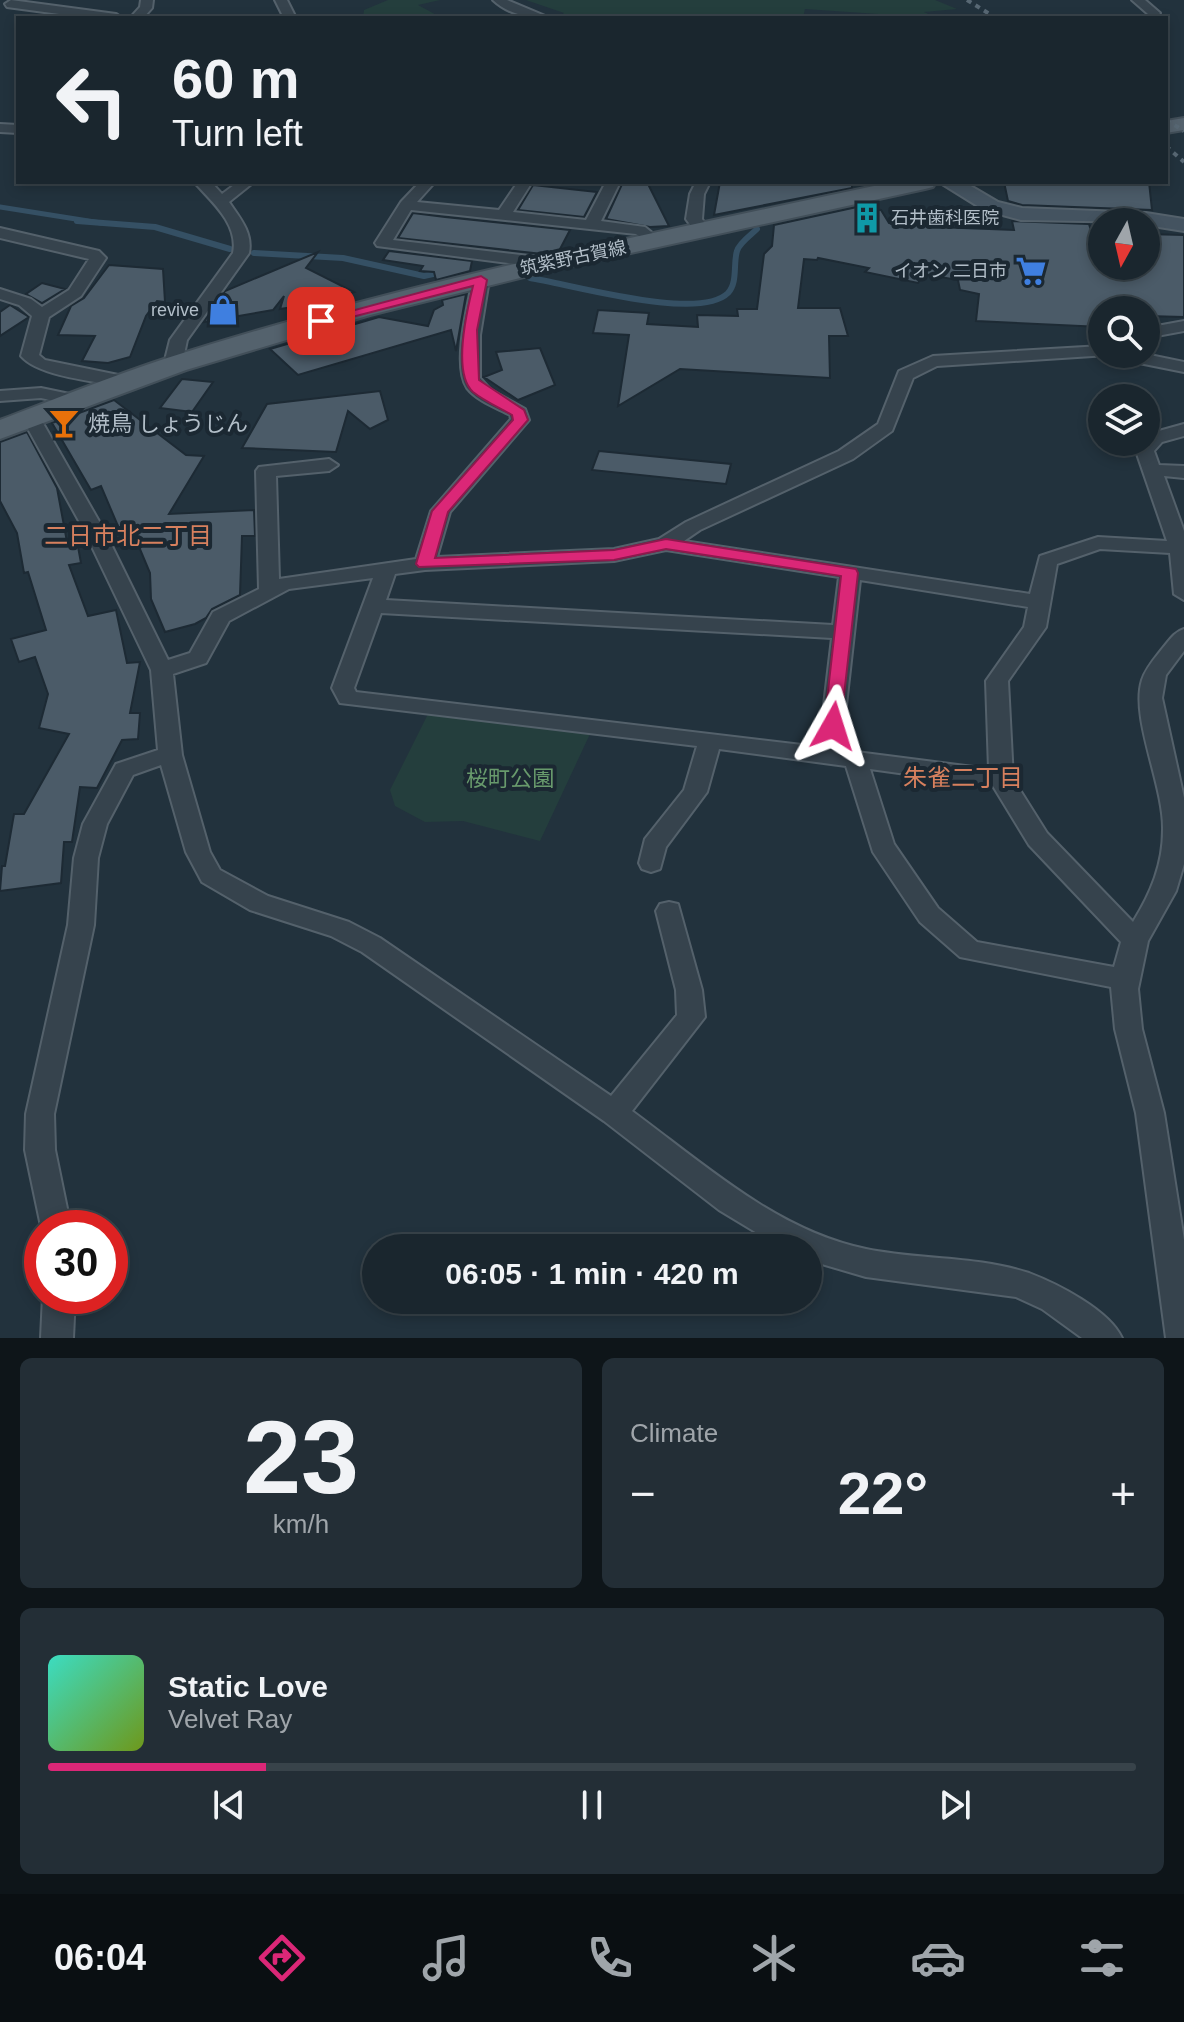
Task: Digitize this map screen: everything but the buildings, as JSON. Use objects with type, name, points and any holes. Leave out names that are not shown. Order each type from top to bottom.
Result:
[{"type":"main road","name":"筑紫野古賀線","points":[[0,430],[173,364],[374,305],[547,263],[916,184]]},
{"type":"main road","points":[[952,184],[991,206],[1021,214],[1146,219],[1184,225]]},
{"type":"street","points":[[499,0],[510,8],[537,16]]},
{"type":"street","points":[[1138,0],[1154,13],[1152,16]]},
{"type":"street","points":[[11,4],[101,16]]},
{"type":"street","points":[[173,364],[179,340],[241,253],[243,240],[210,187],[205,184]]},
{"type":"street","points":[[220,202],[244,184]]},
{"type":"street","points":[[426,184],[406,205],[383,243],[547,263]]},
{"type":"street","points":[[503,215],[524,184]]},
{"type":"street","points":[[591,225],[612,184]]},
{"type":"street","points":[[702,184],[697,194],[694,219],[702,231]]},
{"type":"street","points":[[406,205],[640,230],[654,241]]},
{"type":"street","points":[[0,233],[93,254],[98,258],[75,293],[41,315],[30,352],[32,361],[127,382]]},
{"type":"street","points":[[425,564],[441,511],[520,420],[519,413],[478,389],[472,381],[470,330],[481,280]]},
{"type":"street","points":[[0,294],[25,302],[41,315]]},
{"type":"street","points":[[1160,330],[1184,326]]},
{"type":"street","points":[[666,544],[693,526],[846,455],[886,427],[905,375],[933,361],[1088,351]]},
{"type":"street","points":[[1160,362],[1184,367]]},
{"type":"street","points":[[0,396],[41,393],[78,401]]},
{"type":"street","points":[[31,418],[94,530],[162,670],[170,755],[198,852],[211,876],[259,903],[340,929],[371,945],[614,1113],[730,1201],[804,1245],[866,1263],[1016,1283],[1037,1289],[1053,1296],[1106,1338]]},
{"type":"street","points":[[1184,430],[1162,435],[1146,446],[1182,548],[1184,594]]},
{"type":"street","points":[[269,591],[266,471],[329,465]]},
{"type":"street","points":[[1152,470],[1184,472]]},
{"type":"street","points":[[1135,940],[1038,839],[1001,779],[997,681],[1035,627],[1047,560],[1098,543],[1182,548]]},
{"type":"street","points":[[162,670],[198,658],[221,617],[284,584],[425,564],[614,555],[666,544],[1039,602]]},
{"type":"street","points":[[387,568],[343,688],[348,698],[710,740],[1001,779]]},
{"type":"street","points":[[829,757],[850,573]]},
{"type":"street","points":[[374,606],[843,632]]},
{"type":"street","points":[[1182,1338],[1148,1102],[1124,1017],[1126,966],[1135,940],[1157,907],[1177,855],[1174,800],[1150,706],[1153,679],[1184,636]]},
{"type":"street","points":[[651,863],[654,845],[695,792],[710,740]]},
{"type":"street","points":[[52,1210],[40,1150],[40,1114],[81,925],[89,847],[95,824],[124,770],[143,761],[170,755]]},
{"type":"street","points":[[856,761],[882,846],[929,915],[969,950],[1125,979]]},
{"type":"street","points":[[614,1113],[691,1017],[689,990],[669,911]]},
{"type":"street","points":[[57,1338],[58,1314]]},
{"type":"green space","points":[[388,0],[440,0],[418,5],[438,16],[363,16],[364,10]]},
{"type":"green space","points":[[526,0],[935,0],[957,9],[924,12],[933,16],[805,9],[803,16],[560,16],[564,13]]},
{"type":"green space","name":"桜町公園","points":[[428,714],[590,734],[540,841],[463,821],[425,822],[395,806],[390,790]]},
{"type":"waterway","points":[[0,207],[99,223]]},
{"type":"waterway","points":[[77,221],[99,223]]},
{"type":"waterway","points":[[99,223],[155,227],[230,249]]},
{"type":"waterway","points":[[530,278],[663,303],[713,301],[731,289],[738,248],[757,229]]},
{"type":"waterway","points":[[254,253],[343,258],[424,276],[442,272]]},
{"type":"railway","points":[[967,0],[993,16]]},
{"type":"railway","points":[[1168,121],[1184,131]]},
{"type":"railway","points":[[1168,148],[1184,162]]},
{"type":"place","name":"石井歯科医院","points":[[867,218]]},
{"type":"place","name":"イオン 二日市","points":[[1031,271]]},
{"type":"place","name":"revive","points":[[223,310]]},
{"type":"place","name":"焼鳥 しょうじん","points":[[64,423]]},
{"type":"district","name":"二日市北二丁目","points":[[128,536]]},
{"type":"district","name":"朱雀二丁目","points":[[963,778]]},
{"type":"route","points":[[321,321],[481,280],[470,330],[472,381],[478,389],[519,413],[520,420],[441,511],[425,564],[614,555],[642,552],[666,544],[850,573],[833,726]]}]
